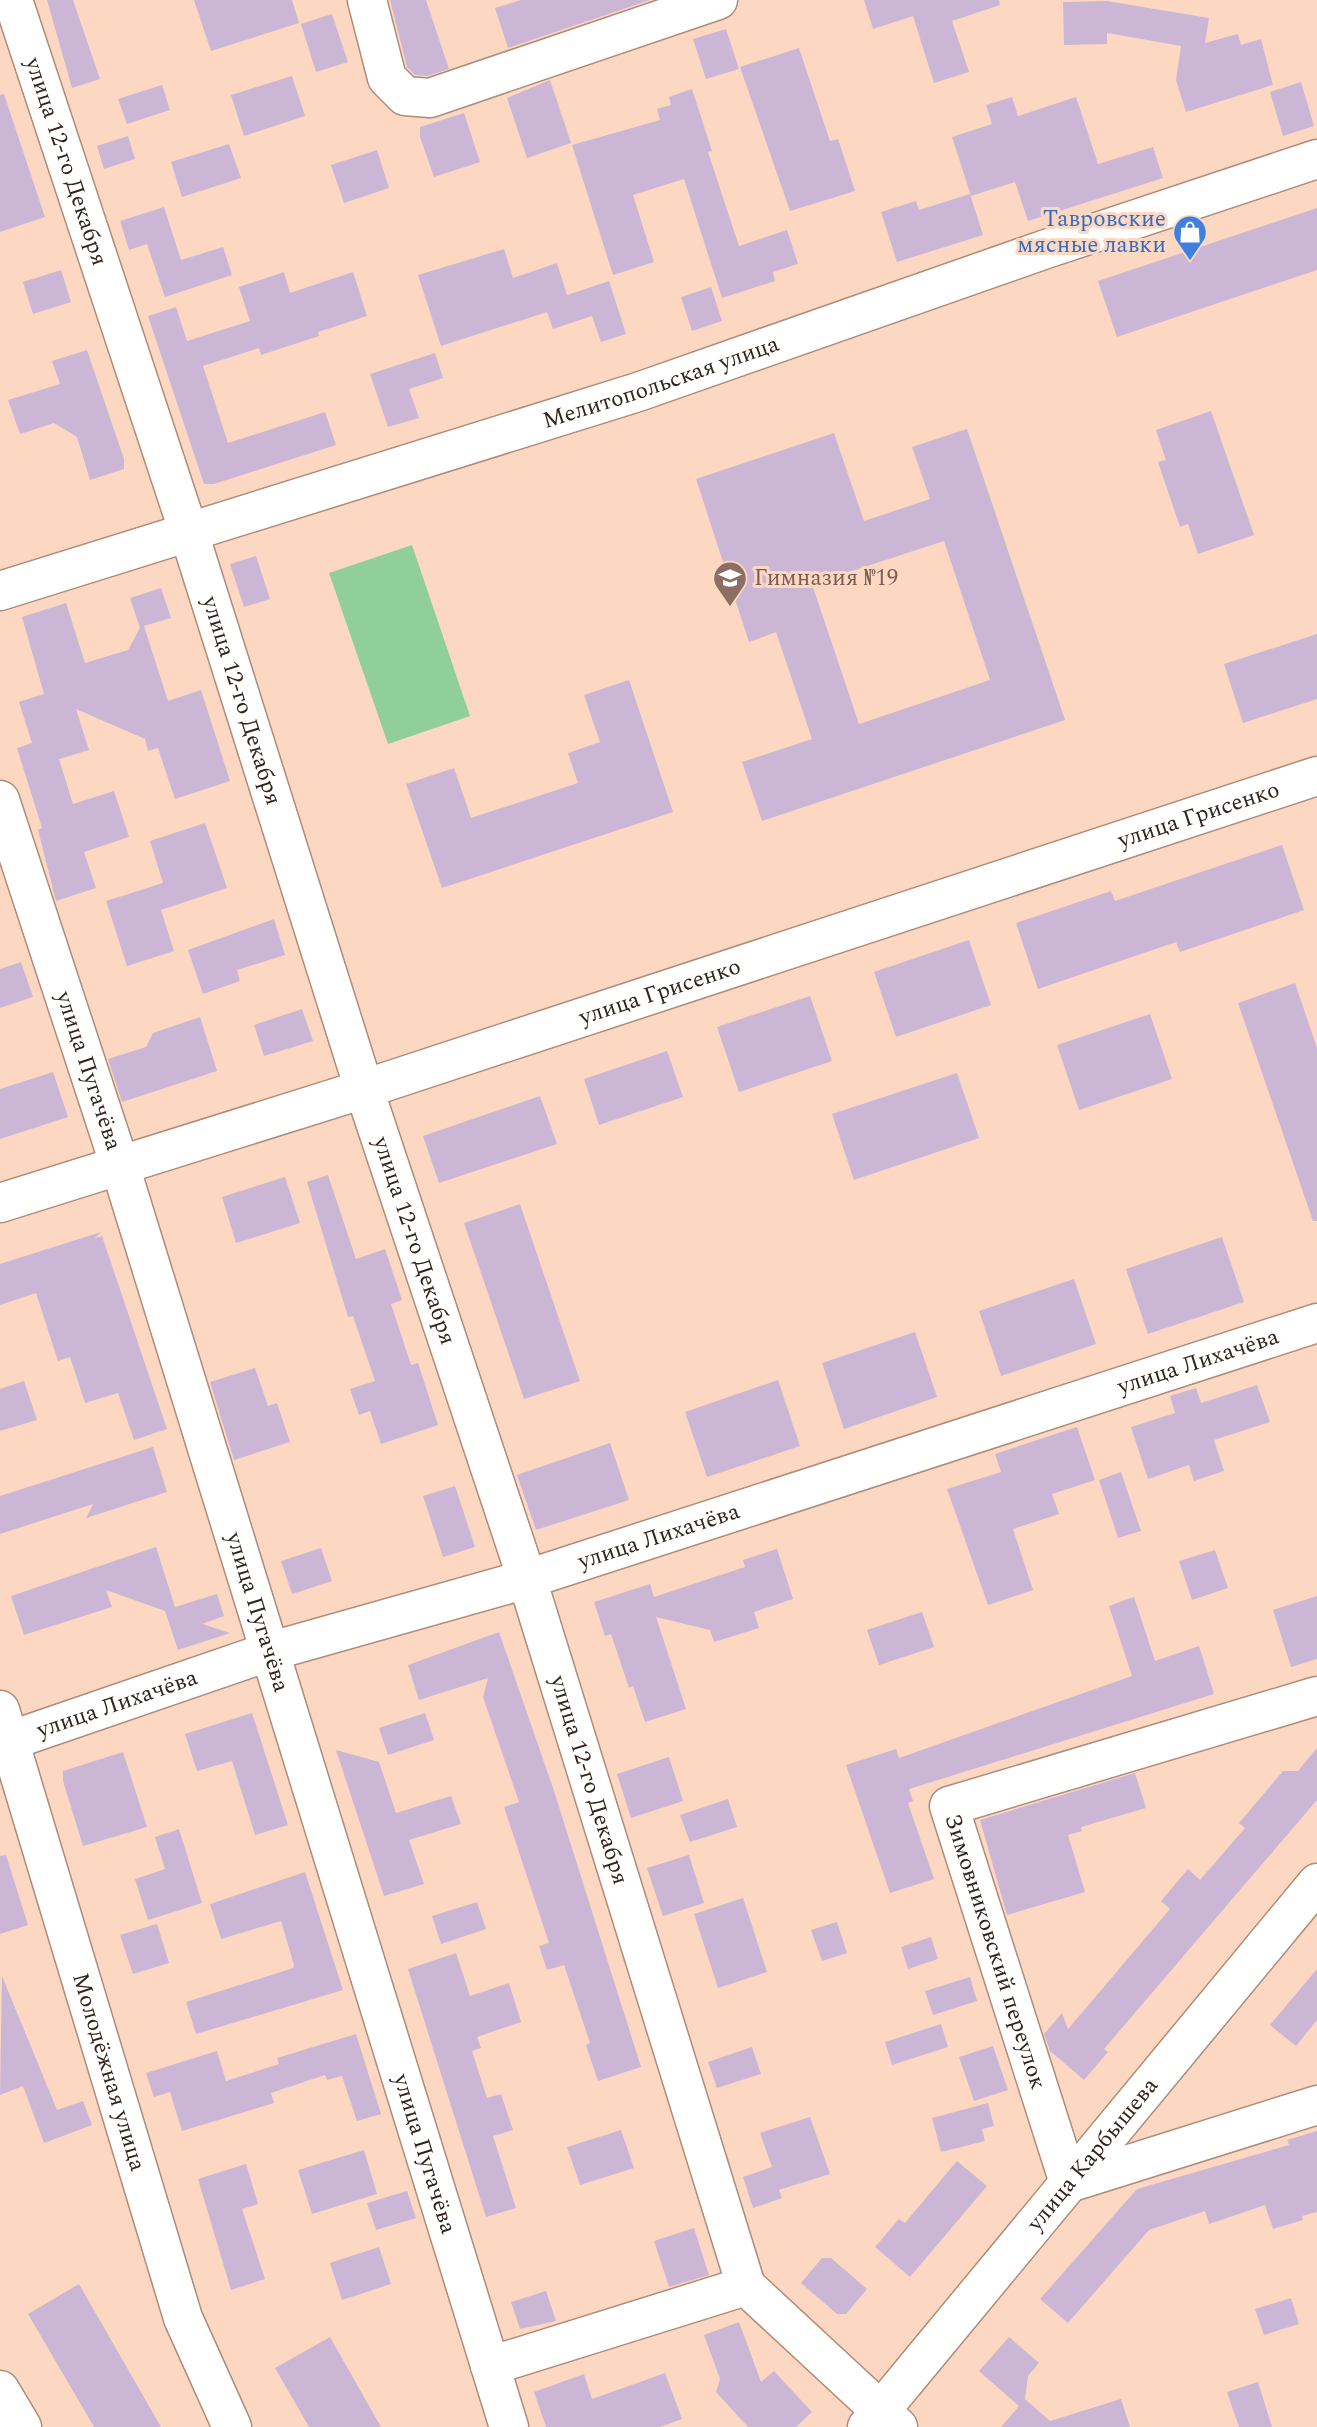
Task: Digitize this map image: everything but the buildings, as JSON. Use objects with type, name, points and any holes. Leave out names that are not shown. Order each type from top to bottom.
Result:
[{"type":"street","name":"улица 12-го Декабря","points":[[13,0],[189,533],[364,1089],[527,1579],[746,2286],[882,2422]]},
{"type":"street","points":[[367,0],[387,78],[405,96],[430,99],[718,0]]},
{"type":"street","name":"Мелитопольская улица","points":[[0,591],[638,392],[1054,246],[1317,159]]},
{"type":"street","name":"улица Грисенко","points":[[0,1203],[364,1089],[1317,776]]},
{"type":"street","name":"улица Пугачёва","points":[[0,800],[120,1166],[509,2427]]},
{"type":"street","name":"улица Лихачёва","points":[[3,1731],[527,1579],[1317,1322]]},
{"type":"street","name":"Зимовниковский переулок","points":[[1069,2183],[949,1805],[1317,1696]]},
{"type":"street","name":"Молодёжная улица","points":[[3,1731],[183,2318],[232,2427]]},
{"type":"street","name":"улица Карбышева","points":[[882,2422],[1069,2183],[1317,1883]]},
{"type":"street","points":[[1069,2183],[1317,2105]]},
{"type":"street","points":[[490,2366],[746,2286]]},
{"type":"street","points":[[0,2389],[22,2427]]},
{"type":"green space","points":[[412,545],[470,716],[388,744],[329,573]]},
{"type":"place","name":"Тавровские мясные лавки","points":[[1190,262]]},
{"type":"place","name":"Гимназия №19","points":[[730,608]]}]
